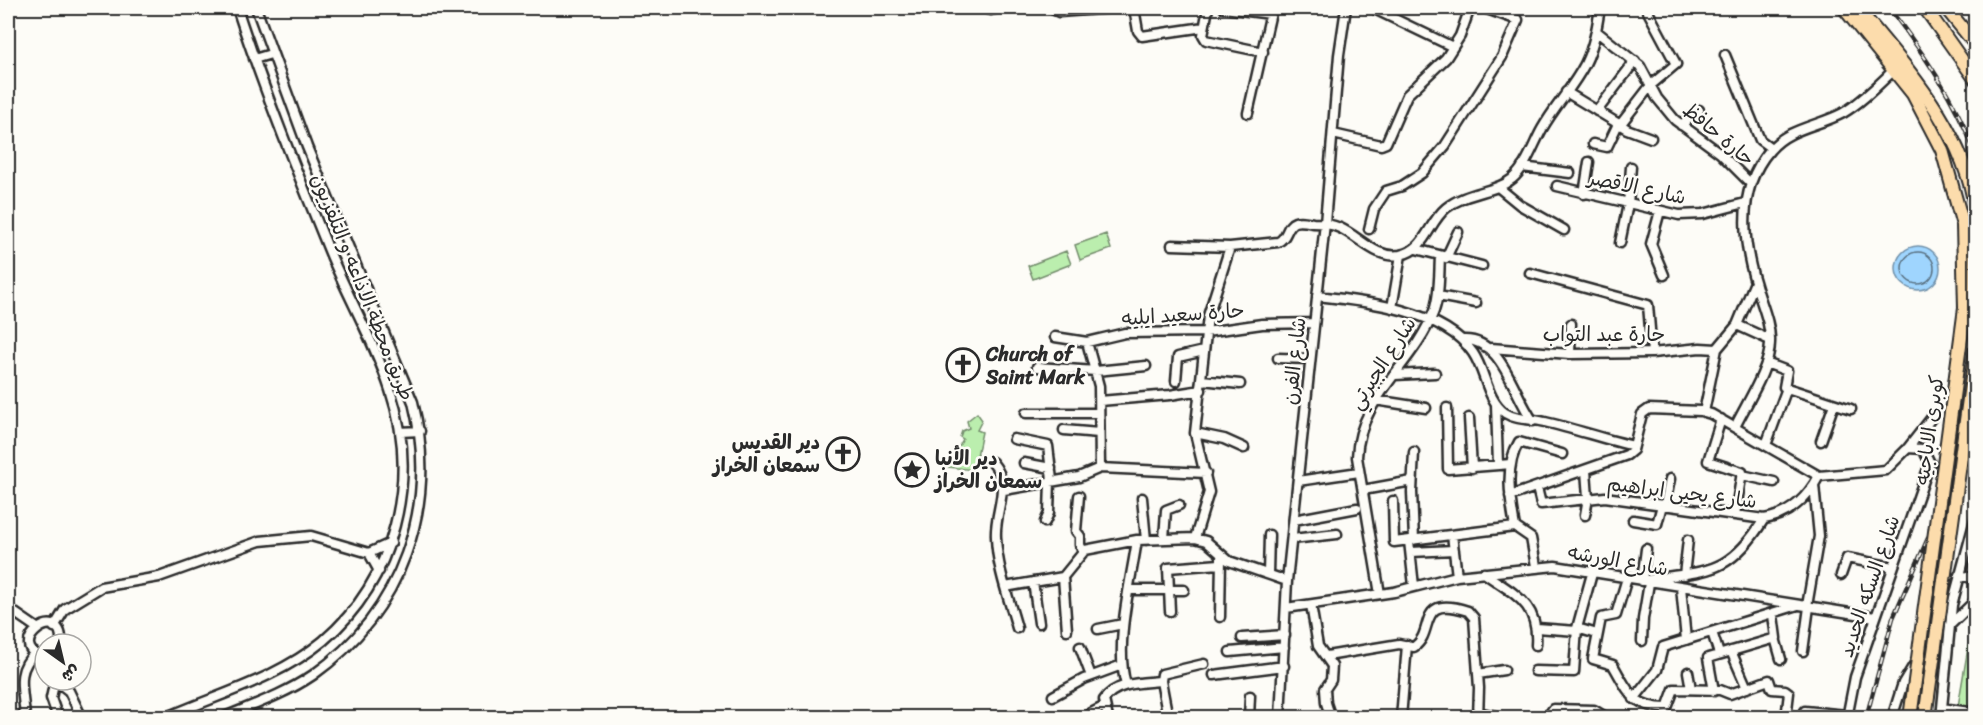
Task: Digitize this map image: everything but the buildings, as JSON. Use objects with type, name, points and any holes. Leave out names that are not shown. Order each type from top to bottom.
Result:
[{"type":"highway","name":"كوبرى الاباجيه","points":[[1844,8],[1895,69],[1929,119],[1942,150],[1963,225],[1965,308],[1910,717]]},
{"type":"highway","points":[[1857,8],[1923,88],[1955,143],[1970,184],[1976,212]]},
{"type":"highway","points":[[1925,8],[1976,80]]},
{"type":"highway","points":[[1946,8],[1976,45]]},
{"type":"highway","name":"كوبرى الاباجيه","points":[[1925,717],[1976,348]]},
{"type":"street","name":"طريق محطة الاذاعه و التلفزيون","points":[[165,717],[257,681],[301,657],[346,618],[379,571],[391,543],[402,486],[400,432],[386,376],[351,301],[254,59],[237,8]]},
{"type":"street","name":"طريق محطة الاذاعه و التلفزيون","points":[[222,717],[281,693],[312,675],[348,646],[378,610],[403,565],[415,534],[422,479],[420,431],[402,370],[271,54],[256,8]]},
{"type":"street","points":[[982,8],[991,10],[1000,8]]},
{"type":"street","points":[[1050,8],[1059,12],[1115,8]]},
{"type":"street","points":[[1134,8],[1138,31],[1142,36],[1204,27]]},
{"type":"street","points":[[1208,8],[1203,36],[1206,40],[1263,52]]},
{"type":"street","points":[[1224,8],[1271,11],[1248,113]]},
{"type":"street","name":"شارع الفرن","points":[[1280,717],[1287,581],[1325,223],[1339,55],[1346,8]]},
{"type":"street","points":[[1372,8],[1453,47]]},
{"type":"street","points":[[1333,134],[1384,144],[1407,95],[1438,68],[1453,47],[1470,8]]},
{"type":"street","points":[[1369,230],[1374,209],[1386,191],[1402,186],[1422,173],[1445,146],[1512,40],[1518,20],[1484,8]]},
{"type":"street","points":[[1172,245],[1230,247],[1281,241],[1295,222],[1325,223],[1339,227],[1376,251],[1401,255],[1416,249],[1446,208],[1467,195],[1498,187],[1513,178],[1522,167],[1542,129],[1585,63],[1596,31],[1600,8]]},
{"type":"street","points":[[1593,144],[1607,147],[1619,124],[1651,86],[1676,64],[1646,8]]},
{"type":"street","name":"حارة حافظ","points":[[1596,31],[1635,61],[1645,72],[1665,110],[1681,125],[1720,153],[1750,183]]},
{"type":"street","points":[[254,59],[271,54]]},
{"type":"street","points":[[1725,55],[1758,137],[1772,148]]},
{"type":"street","points":[[1597,111],[1635,61]]},
{"type":"street","points":[[1736,427],[1766,363],[1770,340],[1755,282],[1746,227],[1745,203],[1750,183],[1772,148],[1792,134],[1851,108],[1895,69]]},
{"type":"street","points":[[1566,92],[1619,124],[1651,138]]},
{"type":"street","points":[[1681,125],[1699,110]]},
{"type":"street","points":[[1584,194],[1589,162]]},
{"type":"street","points":[[1522,167],[1570,173]]},
{"type":"street","points":[[1620,243],[1628,204],[1631,167]]},
{"type":"street","name":"شارع الاقصر","points":[[1557,186],[1660,211],[1691,215],[1745,203]]},
{"type":"street","points":[[1498,187],[1520,205],[1564,230]]},
{"type":"street","points":[[1660,211],[1651,244],[1664,275]]},
{"type":"street","points":[[1443,257],[1458,232]]},
{"type":"street","points":[[1195,538],[1209,492],[1195,433],[1206,332],[1211,305],[1230,247]]},
{"type":"street","points":[[1416,249],[1482,266]]},
{"type":"street","points":[[1392,308],[1401,255]]},
{"type":"street","name":"شارع الجبرتي","points":[[1380,594],[1359,472],[1358,442],[1367,413],[1395,375],[1430,320],[1438,296],[1443,257]]},
{"type":"street","points":[[1530,273],[1648,305],[1652,352]]},
{"type":"street","points":[[1704,412],[1717,349],[1737,325],[1755,282]]},
{"type":"street","points":[[351,301],[362,304],[369,295]]},
{"type":"street","points":[[1317,296],[1392,308],[1430,320],[1462,340],[1478,361],[1496,404],[1498,465]]},
{"type":"street","points":[[1438,296],[1476,303]]},
{"type":"street","name":"حارة سعيد ايليه","points":[[1055,337],[1087,342],[1125,333],[1206,332],[1262,324],[1314,323]]},
{"type":"street","points":[[1570,354],[1571,324]]},
{"type":"street","points":[[1737,325],[1770,340]]},
{"type":"street","name":"حارة عبد التواب","points":[[1462,340],[1478,340],[1491,348],[1570,354],[1652,352],[1691,348],[1717,349]]},
{"type":"street","points":[[1087,342],[1096,371],[1100,400],[1100,468]]},
{"type":"street","points":[[1491,348],[1533,421]]},
{"type":"street","points":[[1176,381],[1178,357],[1204,351]]},
{"type":"street","points":[[1278,358],[1310,359]]},
{"type":"street","points":[[1766,363],[1787,371],[1784,386],[1787,388],[1851,410]]},
{"type":"street","points":[[1037,367],[1096,371],[1146,366]]},
{"type":"street","points":[[1395,375],[1435,373]]},
{"type":"street","points":[[1100,400],[1170,395],[1202,385],[1240,384]]},
{"type":"street","points":[[1766,445],[1787,388]]},
{"type":"street","points":[[1375,400],[1426,408]]},
{"type":"street","points":[[1496,404],[1508,415],[1542,421],[1634,446]]},
{"type":"street","points":[[1821,441],[1834,404]]},
{"type":"street","points":[[1447,408],[1448,468],[1511,464]]},
{"type":"street","points":[[1510,496],[1627,456],[1634,446],[1645,411],[1704,412],[1736,427],[1819,476],[1881,472],[1891,467],[1933,416]]},
{"type":"street","points":[[1026,412],[1100,413]]},
{"type":"street","points":[[1468,418],[1472,468]]},
{"type":"street","points":[[1721,419],[1708,461],[1742,471],[1736,515]]},
{"type":"street","points":[[1064,430],[1099,433]]},
{"type":"street","points":[[400,432],[420,431]]},
{"type":"street","points":[[1195,433],[1224,439],[1244,448]]},
{"type":"street","points":[[1014,439],[1048,446],[1051,481],[1050,506],[1045,522]]},
{"type":"street","points":[[1515,527],[1510,496],[1511,464],[1519,442],[1562,454]]},
{"type":"street","name":"شارع السكه الحديد","points":[[1847,716],[1855,676],[1930,463],[1923,449],[1908,448]]},
{"type":"street","points":[[1414,452],[1411,552],[1414,586]]},
{"type":"street","points":[[992,462],[1001,475],[1004,490],[996,531],[1005,587],[1017,628]]},
{"type":"street","points":[[1024,464],[1051,468]]},
{"type":"street","points":[[1004,490],[1079,477],[1100,468],[1206,473]]},
{"type":"street","points":[[1585,515],[1588,498],[1586,470]]},
{"type":"street","points":[[1298,481],[1359,472]]},
{"type":"street","points":[[1742,475],[1774,482]]},
{"type":"street","name":"شارع يحيى ابراهيم","points":[[1537,488],[1541,504],[1605,497],[1764,519],[1778,517],[1790,510],[1814,485],[1819,476]]},
{"type":"street","points":[[1633,520],[1657,524],[1670,479]]},
{"type":"street","points":[[1363,490],[1412,481]]},
{"type":"street","points":[[1803,651],[1805,606],[1819,536],[1814,485]]},
{"type":"street","points":[[1079,496],[1076,531],[1080,536],[1080,546],[1083,551]]},
{"type":"street","points":[[1126,685],[1122,666],[1123,624],[1142,540],[1142,498]]},
{"type":"street","points":[[1394,501],[1394,541],[1412,541],[1515,527],[1531,537],[1536,566]]},
{"type":"street","points":[[1164,538],[1166,510],[1179,505]]},
{"type":"street","points":[[1294,520],[1357,508]]},
{"type":"street","points":[[1941,717],[1952,605],[1976,516]]},
{"type":"street","points":[[1645,582],[1703,573],[1724,565],[1746,544],[1764,519]]},
{"type":"street","points":[[1292,539],[1337,534]]},
{"type":"street","points":[[1268,574],[1269,535]]},
{"type":"street","points":[[1452,535],[1457,576]]},
{"type":"street","points":[[54,627],[65,609],[101,587],[159,577],[260,541],[311,537],[369,553],[391,543]]},
{"type":"street","points":[[1067,630],[1063,577],[1083,551],[1164,538],[1195,538],[1206,541],[1221,559],[1220,617]]},
{"type":"street","points":[[1684,575],[1688,540]]},
{"type":"street","points":[[1642,641],[1646,549]]},
{"type":"street","points":[[1411,552],[1454,550]]},
{"type":"street","points":[[369,553],[379,571]]},
{"type":"street","points":[[1841,575],[1846,558],[1893,567]]},
{"type":"street","points":[[1170,611],[1167,571],[1171,566],[1221,559],[1287,581]]},
{"type":"street","name":"شارع الورشه","points":[[1286,608],[1380,594],[1457,576],[1536,566],[1593,570],[1645,582],[1875,617]]},
{"type":"street","points":[[1535,671],[1572,674],[1575,670],[1577,630],[1593,570]]},
{"type":"street","points":[[1484,573],[1527,606],[1537,628],[1536,645]]},
{"type":"street","points":[[1959,575],[1976,579]]},
{"type":"street","points":[[1005,587],[1063,577]]},
{"type":"street","points":[[1627,578],[1616,615],[1601,617],[1594,660],[1613,665],[1626,691],[1634,699],[1645,705],[1667,708],[1674,689],[1714,690],[1730,694],[1769,680],[1772,689],[1785,690],[1789,696],[1786,717]]},
{"type":"street","points":[[1033,582],[1039,623]]},
{"type":"street","points":[[1681,587],[1686,640]]},
{"type":"street","points":[[1130,590],[1184,590]]},
{"type":"street","points":[[1950,625],[1960,612],[1976,600]]},
{"type":"street","points":[[1311,605],[1318,646],[1331,662],[1331,682],[1325,689],[1326,703],[1331,717]]},
{"type":"street","points":[[1892,717],[1903,683],[1930,636],[1952,605]]},
{"type":"street","points":[[1327,656],[1399,644],[1417,646],[1430,615],[1439,608],[1454,606],[1473,615],[1478,674],[1478,715],[1505,717]]},
{"type":"street","points":[[1634,699],[1657,670],[1661,648],[1805,606]]},
{"type":"street","points":[[8,608],[37,628]]},
{"type":"street","points":[[1773,615],[1780,659]]},
{"type":"street","points":[[1098,629],[1123,624]]},
{"type":"street","points":[[35,632],[37,628],[44,625],[54,627],[58,632]]},
{"type":"street","points":[[1537,628],[1577,630],[1597,634]]},
{"type":"street","points":[[1712,632],[1719,654]]},
{"type":"street","points":[[1242,638],[1285,634]]},
{"type":"street","points":[[1714,690],[1708,659],[1775,638]]},
{"type":"street","points":[[1401,717],[1407,645]]},
{"type":"street","points":[[1080,647],[1091,676]]},
{"type":"street","points":[[1230,652],[1284,647]]},
{"type":"street","points":[[1731,651],[1747,688]]},
{"type":"street","points":[[25,717],[21,675],[27,660],[33,655]]},
{"type":"street","points":[[1168,717],[1161,681],[1166,672],[1204,664]]},
{"type":"street","points":[[1053,696],[1091,676],[1122,666]]},
{"type":"street","points":[[1214,675],[1284,666]]},
{"type":"street","points":[[1478,674],[1504,670]]},
{"type":"street","points":[[1688,672],[1691,689]]},
{"type":"street","points":[[1108,717],[1105,697],[1126,685],[1161,681]]},
{"type":"street","points":[[52,692],[51,698],[58,717]]},
{"type":"street","points":[[69,692],[82,717]]},
{"type":"street","points":[[1250,696],[1250,717]]},
{"type":"street","points":[[1091,713],[1105,706]]},
{"type":"street","points":[[1942,708],[1976,713]]},
{"type":"street","points":[[1547,717],[1553,709],[1594,710],[1607,717]]},
{"type":"street","points":[[1805,711],[1847,716]]},
{"type":"green space","points":[[1106,234],[1111,249],[1080,260],[1075,245]]},
{"type":"green space","points":[[1066,251],[1071,264],[1033,279],[1028,266]]},
{"type":"green space","points":[[977,413],[982,420],[977,430],[982,432],[974,470],[947,467],[963,439],[960,437],[962,431],[969,428],[967,421]]},
{"type":"green space","points":[[1975,607],[1975,717],[1956,718]]},
{"type":"water","points":[[1918,246],[1927,247],[1934,252],[1939,259],[1939,277],[1934,284],[1927,289],[1918,290],[1909,289],[1902,284],[1897,277],[1896,268],[1897,259],[1902,252],[1909,247]]},
{"type":"railway","points":[[1889,8],[1938,78],[1976,154]]},
{"type":"railway","points":[[1866,718],[1893,618],[1976,424]]},
{"type":"place","name":"Church of Saint Mark","points":[[963,365]]},
{"type":"place","name":"دير القديس سمعان الخراز","points":[[843,454]]},
{"type":"place","name":"دير الأنبا سمعان الخراز","points":[[912,470]]}]
